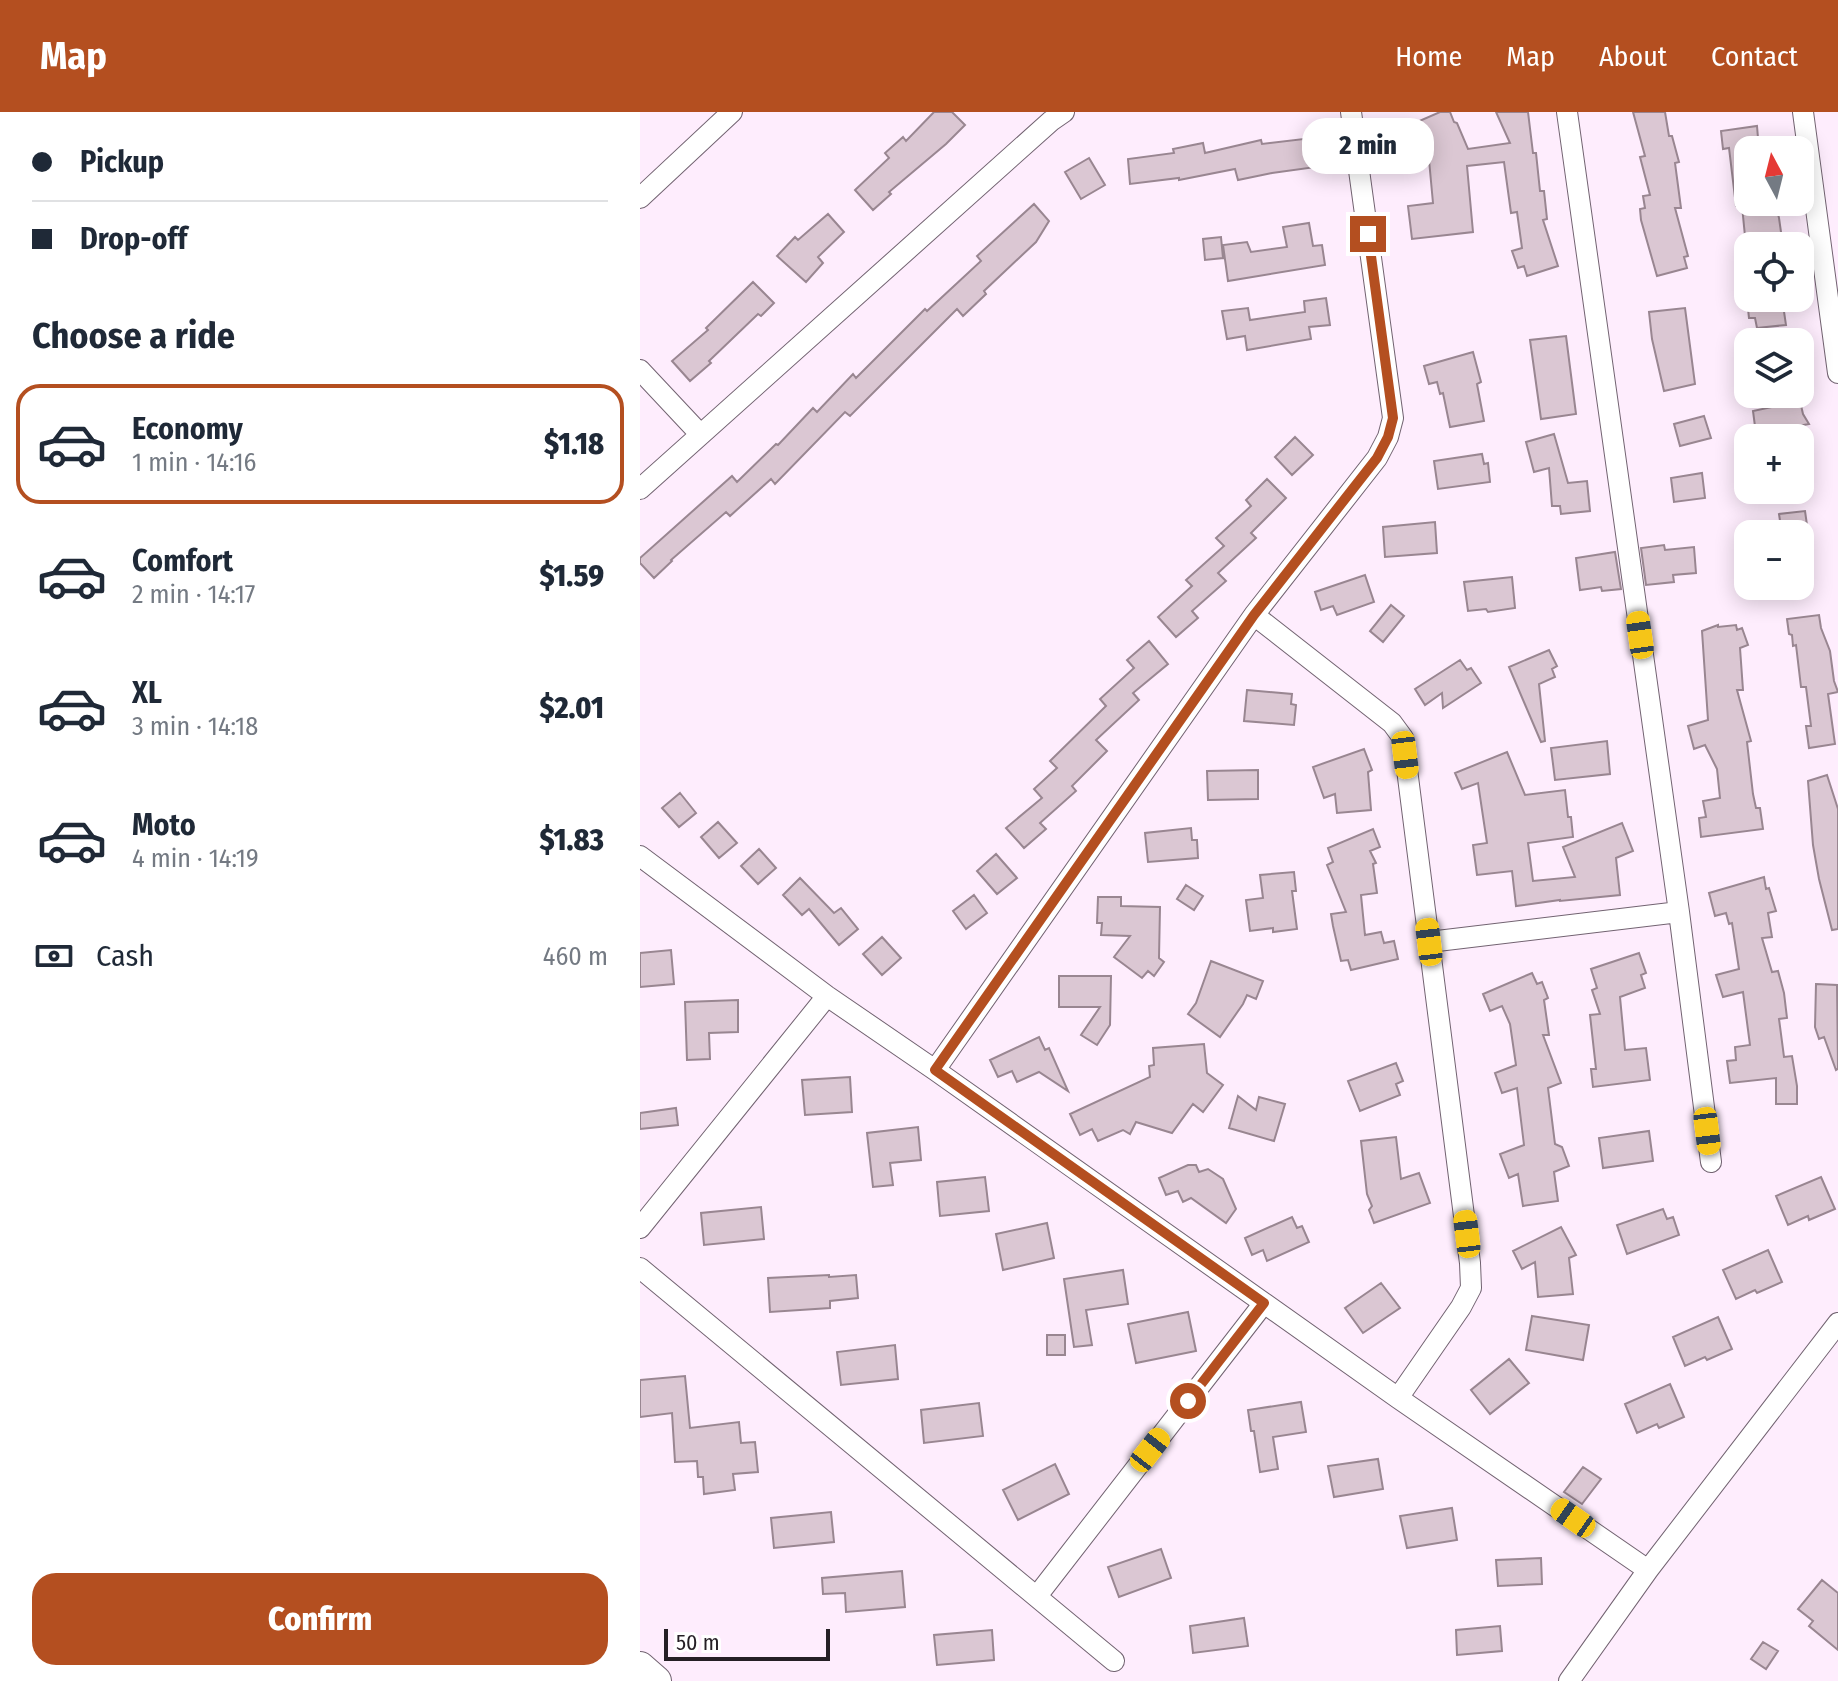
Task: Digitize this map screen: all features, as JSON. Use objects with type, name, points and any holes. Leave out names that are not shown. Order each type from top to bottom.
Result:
[{"type":"main road","points":[[640,1667],[656,1681]]},
{"type":"street","points":[[640,198],[732,112]]},
{"type":"street","points":[[640,489],[1064,112]]},
{"type":"street","points":[[935,1070],[1254,615],[1377,458],[1388,437],[1393,418],[1351,112]]},
{"type":"street","points":[[1567,112],[1711,1162]]},
{"type":"street","points":[[1803,112],[1838,373]]},
{"type":"street","points":[[640,370],[700,434]]},
{"type":"street","points":[[1254,615],[1392,723],[1403,738],[1471,1288],[1398,1398]]},
{"type":"street","points":[[640,856],[827,996],[1648,1570]]},
{"type":"street","points":[[1429,942],[1679,912]]},
{"type":"street","points":[[640,1228],[827,996]]},
{"type":"street","points":[[640,1268],[1114,1661]]},
{"type":"street","points":[[1037,1596],[1264,1303]]},
{"type":"street","points":[[1569,1681],[1648,1570],[1837,1326]]},
{"type":"building","points":[[934,112],[952,112],[965,125],[873,210],[855,190],[889,158],[885,153],[903,137],[906,141]]},
{"type":"building","points":[[1440,112],[1450,112],[1468,149],[1510,143],[1496,112],[1528,112],[1540,191],[1544,191],[1547,219],[1543,220],[1558,266],[1527,276],[1524,266],[1518,268],[1512,251],[1522,248],[1517,212],[1511,213],[1504,162],[1467,166],[1473,232],[1412,239],[1408,206],[1433,203],[1428,149],[1422,152],[1418,142],[1408,146],[1401,129]]},
{"type":"building","points":[[1633,112],[1665,112],[1669,136],[1672,136],[1679,162],[1675,163],[1681,208],[1675,208],[1688,256],[1684,257],[1687,268],[1657,276],[1641,220],[1640,209],[1645,208],[1643,196],[1650,195],[1640,157],[1645,156]]},
{"type":"building","points":[[1757,126],[1758,136],[1734,136],[1734,189],[1729,148],[1723,149],[1721,131]]},
{"type":"building","points":[[1312,138],[1316,167],[1238,180],[1235,169],[1179,180],[1130,184],[1128,159],[1174,153],[1173,149],[1203,143],[1205,153],[1261,140],[1262,144]]},
{"type":"building","points":[[1089,158],[1105,185],[1081,199],[1065,172]]},
{"type":"building","points":[[1034,204],[1049,221],[1036,242],[984,291],[986,294],[963,316],[957,309],[850,416],[845,412],[775,484],[771,479],[730,516],[726,512],[654,578],[640,563],[640,558],[732,476],[737,482],[813,408],[817,412],[853,374],[856,378],[925,309],[927,311],[981,261],[977,256]]},
{"type":"building","points":[[828,214],[844,232],[818,257],[823,263],[806,282],[777,256],[795,237],[798,240]]},
{"type":"building","points":[[1743,216],[1778,216],[1781,232],[1745,232]]},
{"type":"building","points":[[1309,223],[1313,246],[1322,245],[1325,265],[1228,281],[1223,245],[1247,242],[1251,252],[1287,247],[1283,227]]},
{"type":"building","points":[[1221,237],[1223,258],[1205,260],[1203,239]]},
{"type":"building","points":[[753,282],[774,303],[761,316],[758,314],[690,381],[672,361],[708,330],[706,328]]},
{"type":"building","points":[[1326,298],[1330,325],[1309,327],[1311,339],[1247,350],[1245,336],[1227,339],[1222,311],[1248,308],[1250,320],[1305,312],[1304,301]]},
{"type":"building","points":[[1685,308],[1695,384],[1664,391],[1649,312]]},
{"type":"building","points":[[1748,312],[1784,312],[1786,325],[1757,328],[1755,318],[1749,318]]},
{"type":"building","points":[[1566,336],[1576,414],[1541,419],[1530,340]]},
{"type":"building","points":[[1473,352],[1481,382],[1477,384],[1484,421],[1450,427],[1443,393],[1440,394],[1437,382],[1429,384],[1424,366]]},
{"type":"building","points":[[1802,408],[1809,424],[1755,424],[1753,411]]},
{"type":"building","points":[[1704,416],[1711,438],[1680,446],[1674,424]]},
{"type":"building","points":[[1554,434],[1568,483],[1587,481],[1590,511],[1561,514],[1560,506],[1552,506],[1549,468],[1534,472],[1526,442]]},
{"type":"building","points":[[1295,437],[1313,455],[1292,475],[1275,457]]},
{"type":"building","points":[[1482,454],[1484,464],[1488,463],[1490,482],[1438,489],[1434,461]]},
{"type":"building","points":[[1702,473],[1705,498],[1674,502],[1671,478]]},
{"type":"building","points":[[1267,479],[1286,498],[1251,533],[1256,538],[1218,573],[1226,581],[1192,611],[1198,618],[1176,637],[1158,617],[1192,586],[1186,580],[1224,546],[1216,538],[1251,506],[1246,500]]},
{"type":"building","points":[[1805,511],[1806,520],[1780,520],[1779,514]]},
{"type":"building","points":[[1435,522],[1437,553],[1385,557],[1383,527]]},
{"type":"building","points":[[1664,545],[1665,550],[1694,547],[1696,573],[1673,575],[1674,582],[1646,585],[1641,548]]},
{"type":"building","points":[[1615,552],[1621,589],[1602,591],[1601,587],[1580,590],[1576,558]]},
{"type":"building","points":[[1365,575],[1374,602],[1337,615],[1333,606],[1321,610],[1315,592]]},
{"type":"building","points":[[1512,577],[1515,608],[1468,611],[1464,582]]},
{"type":"building","points":[[1391,605],[1404,616],[1383,642],[1370,631]]},
{"type":"building","points":[[1819,615],[1838,692],[1828,694],[1835,744],[1809,748],[1806,726],[1811,726],[1806,687],[1801,687],[1796,645],[1793,646],[1787,619]]},
{"type":"building","points":[[1718,625],[1736,625],[1737,630],[1742,628],[1748,645],[1740,648],[1743,690],[1737,690],[1751,741],[1747,742],[1753,794],[1756,808],[1760,808],[1763,829],[1701,837],[1699,818],[1706,817],[1703,801],[1720,798],[1717,769],[1705,745],[1694,749],[1688,726],[1708,720],[1702,631]]},
{"type":"building","points":[[1149,641],[1168,664],[1133,693],[1139,700],[1096,740],[1107,751],[1072,786],[1076,791],[1040,823],[1046,829],[1024,848],[1006,828],[1042,798],[1034,789],[1057,768],[1050,761],[1106,706],[1100,699],[1134,668],[1127,660]]},
{"type":"building","points":[[1549,650],[1557,666],[1552,669],[1555,677],[1539,684],[1545,741],[1541,742],[1509,667]]},
{"type":"building","points":[[1460,660],[1467,670],[1471,668],[1481,683],[1443,708],[1442,693],[1425,705],[1415,689]]},
{"type":"building","points":[[1247,690],[1292,694],[1291,704],[1296,705],[1294,725],[1244,721]]},
{"type":"building","points":[[1607,741],[1610,774],[1555,780],[1551,748]]},
{"type":"building","points":[[1364,749],[1372,770],[1368,772],[1371,810],[1337,813],[1335,794],[1324,798],[1313,767]]},
{"type":"building","points":[[1507,752],[1525,795],[1565,790],[1568,817],[1571,817],[1573,837],[1528,843],[1533,881],[1575,877],[1563,847],[1622,823],[1633,851],[1616,858],[1620,895],[1516,906],[1512,871],[1477,875],[1473,845],[1487,843],[1478,783],[1462,789],[1455,773]]},
{"type":"building","points":[[1258,770],[1258,799],[1208,800],[1207,771]]},
{"type":"building","points":[[1827,775],[1838,809],[1838,929],[1832,930],[1813,845],[1808,781]]},
{"type":"building","points":[[680,793],[696,813],[679,827],[662,808]]},
{"type":"building","points":[[718,822],[737,843],[719,858],[701,837]]},
{"type":"building","points":[[1191,828],[1192,840],[1197,840],[1198,858],[1148,862],[1145,833]]},
{"type":"building","points":[[1373,829],[1380,847],[1370,851],[1376,863],[1373,864],[1377,893],[1361,895],[1365,935],[1381,932],[1384,943],[1394,941],[1398,959],[1351,970],[1348,960],[1341,961],[1333,926],[1331,914],[1346,912],[1327,865],[1333,862],[1328,848]]},
{"type":"building","points":[[759,849],[776,868],[758,884],[741,866]]},
{"type":"building","points":[[996,854],[1017,878],[997,894],[977,871]]},
{"type":"building","points":[[1294,872],[1296,891],[1292,891],[1297,929],[1250,931],[1246,900],[1263,898],[1260,875]]},
{"type":"building","points":[[1764,877],[1776,911],[1768,913],[1772,937],[1762,938],[1772,972],[1778,971],[1784,993],[1787,1018],[1779,1019],[1784,1057],[1792,1056],[1797,1104],[1776,1104],[1776,1078],[1730,1083],[1727,1061],[1736,1060],[1735,1047],[1750,1045],[1743,992],[1723,997],[1716,975],[1739,969],[1732,923],[1729,924],[1726,913],[1715,916],[1709,893]]},
{"type":"building","points":[[800,878],[834,913],[841,908],[858,929],[839,945],[809,909],[802,915],[783,895]]},
{"type":"building","points":[[1186,885],[1203,896],[1194,910],[1177,899]]},
{"type":"building","points":[[974,895],[987,913],[966,929],[953,911]]},
{"type":"building","points":[[1098,897],[1121,897],[1121,906],[1160,907],[1159,958],[1164,962],[1154,976],[1148,971],[1142,978],[1114,957],[1130,936],[1101,935],[1102,923],[1097,923]]},
{"type":"building","points":[[882,937],[901,958],[882,975],[863,954]]},
{"type":"building","points":[[671,950],[674,984],[640,987],[640,953]]},
{"type":"building","points":[[1639,953],[1646,973],[1641,975],[1645,988],[1620,997],[1625,1050],[1646,1048],[1650,1080],[1593,1087],[1591,1069],[1596,1069],[1590,1015],[1600,1014],[1592,990],[1597,988],[1591,969]]},
{"type":"building","points":[[1211,961],[1263,981],[1256,999],[1247,995],[1220,1037],[1188,1014],[1196,1003]]},
{"type":"building","points":[[1532,973],[1537,984],[1542,982],[1548,998],[1544,1000],[1549,1035],[1543,1035],[1561,1083],[1548,1088],[1555,1144],[1562,1147],[1569,1166],[1554,1172],[1558,1201],[1523,1206],[1518,1174],[1509,1178],[1500,1154],[1524,1145],[1517,1088],[1502,1093],[1495,1073],[1516,1065],[1510,1024],[1502,1006],[1490,1011],[1483,994]]},
{"type":"building","points":[[1059,976],[1111,976],[1110,1025],[1097,1045],[1081,1035],[1100,1007],[1059,1007]]},
{"type":"building","points":[[1816,984],[1837,985],[1836,1070],[1824,1037],[1819,1039],[1815,1027]]},
{"type":"building","points":[[738,1000],[738,1032],[709,1033],[710,1059],[687,1060],[685,1002]]},
{"type":"building","points":[[1039,1037],[1045,1050],[1049,1048],[1068,1091],[1039,1072],[1017,1082],[1012,1071],[998,1077],[990,1060]]},
{"type":"building","points":[[1204,1044],[1207,1073],[1223,1085],[1203,1112],[1193,1104],[1172,1133],[1136,1122],[1130,1134],[1123,1130],[1098,1141],[1092,1129],[1080,1135],[1070,1114],[1150,1077],[1149,1066],[1154,1065],[1153,1048]]},
{"type":"building","points":[[1396,1063],[1403,1081],[1396,1084],[1400,1095],[1360,1111],[1348,1081]]},
{"type":"building","points":[[850,1077],[852,1112],[805,1115],[802,1080]]},
{"type":"building","points":[[1238,1096],[1256,1110],[1259,1097],[1285,1104],[1274,1141],[1229,1128]]},
{"type":"building","points":[[676,1108],[678,1125],[640,1129],[640,1113]]},
{"type":"building","points":[[918,1127],[921,1160],[890,1163],[893,1185],[873,1187],[867,1133]]},
{"type":"building","points":[[1649,1131],[1653,1161],[1603,1168],[1599,1138]]},
{"type":"building","points":[[1396,1137],[1401,1179],[1419,1173],[1430,1203],[1374,1223],[1369,1210],[1372,1206],[1367,1194],[1361,1141]]},
{"type":"building","points":[[1188,1165],[1196,1165],[1199,1172],[1208,1169],[1223,1179],[1236,1209],[1226,1223],[1191,1198],[1183,1202],[1178,1191],[1166,1195],[1159,1178]]},
{"type":"building","points":[[985,1177],[989,1211],[940,1216],[937,1182]]},
{"type":"building","points":[[1821,1177],[1835,1209],[1788,1225],[1776,1196]]},
{"type":"building","points":[[761,1207],[764,1239],[704,1245],[701,1213]]},
{"type":"building","points":[[1663,1209],[1667,1219],[1673,1217],[1679,1235],[1627,1254],[1617,1225]]},
{"type":"building","points":[[1292,1217],[1297,1228],[1302,1226],[1309,1242],[1267,1261],[1263,1250],[1252,1255],[1245,1238]]},
{"type":"building","points":[[1047,1223],[1054,1258],[1003,1270],[996,1234]]},
{"type":"building","points":[[1561,1227],[1576,1255],[1569,1258],[1573,1294],[1538,1297],[1535,1262],[1522,1269],[1513,1251]]},
{"type":"building","points":[[1768,1250],[1782,1282],[1736,1299],[1723,1270]]},
{"type":"building","points":[[1123,1270],[1128,1304],[1086,1310],[1092,1345],[1074,1347],[1064,1279]]},
{"type":"building","points":[[856,1275],[858,1298],[830,1301],[830,1308],[770,1312],[768,1278]]},
{"type":"building","points":[[1381,1283],[1400,1308],[1363,1333],[1345,1308]]},
{"type":"building","points":[[1188,1312],[1196,1351],[1136,1363],[1128,1324]]},
{"type":"building","points":[[1532,1316],[1589,1325],[1583,1360],[1526,1350]]},
{"type":"building","points":[[1718,1317],[1732,1349],[1685,1366],[1673,1337]]},
{"type":"building","points":[[1047,1335],[1065,1335],[1065,1355],[1047,1355]]},
{"type":"building","points":[[895,1345],[898,1379],[841,1385],[837,1352]]},
{"type":"building","points":[[1509,1359],[1529,1383],[1490,1414],[1471,1390]]},
{"type":"building","points":[[685,1376],[690,1428],[739,1422],[741,1443],[755,1442],[758,1472],[733,1474],[735,1490],[704,1494],[703,1477],[698,1477],[697,1461],[675,1462],[672,1413],[640,1417],[640,1380]]},
{"type":"building","points":[[1670,1384],[1684,1417],[1637,1433],[1625,1404]]},
{"type":"building","points":[[1301,1402],[1306,1432],[1273,1437],[1278,1469],[1260,1472],[1248,1410]]},
{"type":"building","points":[[979,1403],[983,1436],[924,1443],[921,1410]]},
{"type":"building","points":[[1378,1459],[1383,1489],[1334,1497],[1328,1466]]},
{"type":"building","points":[[1055,1464],[1069,1494],[1018,1520],[1003,1490]]},
{"type":"building","points":[[1583,1467],[1601,1479],[1582,1504],[1564,1492]]},
{"type":"building","points":[[1452,1508],[1457,1540],[1407,1548],[1400,1516]]},
{"type":"building","points":[[831,1512],[834,1542],[774,1548],[771,1518]]},
{"type":"building","points":[[1161,1549],[1171,1578],[1119,1597],[1108,1567]]},
{"type":"building","points":[[1541,1558],[1542,1584],[1498,1586],[1496,1560]]},
{"type":"building","points":[[902,1571],[905,1607],[846,1612],[845,1593],[823,1594],[822,1578]]},
{"type":"building","points":[[1822,1580],[1838,1593],[1838,1650],[1809,1626],[1813,1621],[1798,1609]]},
{"type":"building","points":[[1244,1618],[1248,1646],[1193,1653],[1190,1626]]},
{"type":"building","points":[[1500,1626],[1502,1651],[1457,1655],[1456,1630]]},
{"type":"building","points":[[992,1630],[994,1660],[937,1665],[934,1635]]},
{"type":"building","points":[[1763,1642],[1778,1651],[1766,1669],[1751,1659]]},
{"type":"route","points":[[1188,1401],[1264,1303],[935,1070],[1254,615],[1377,458],[1388,437],[1393,418],[1368,234]]}]
